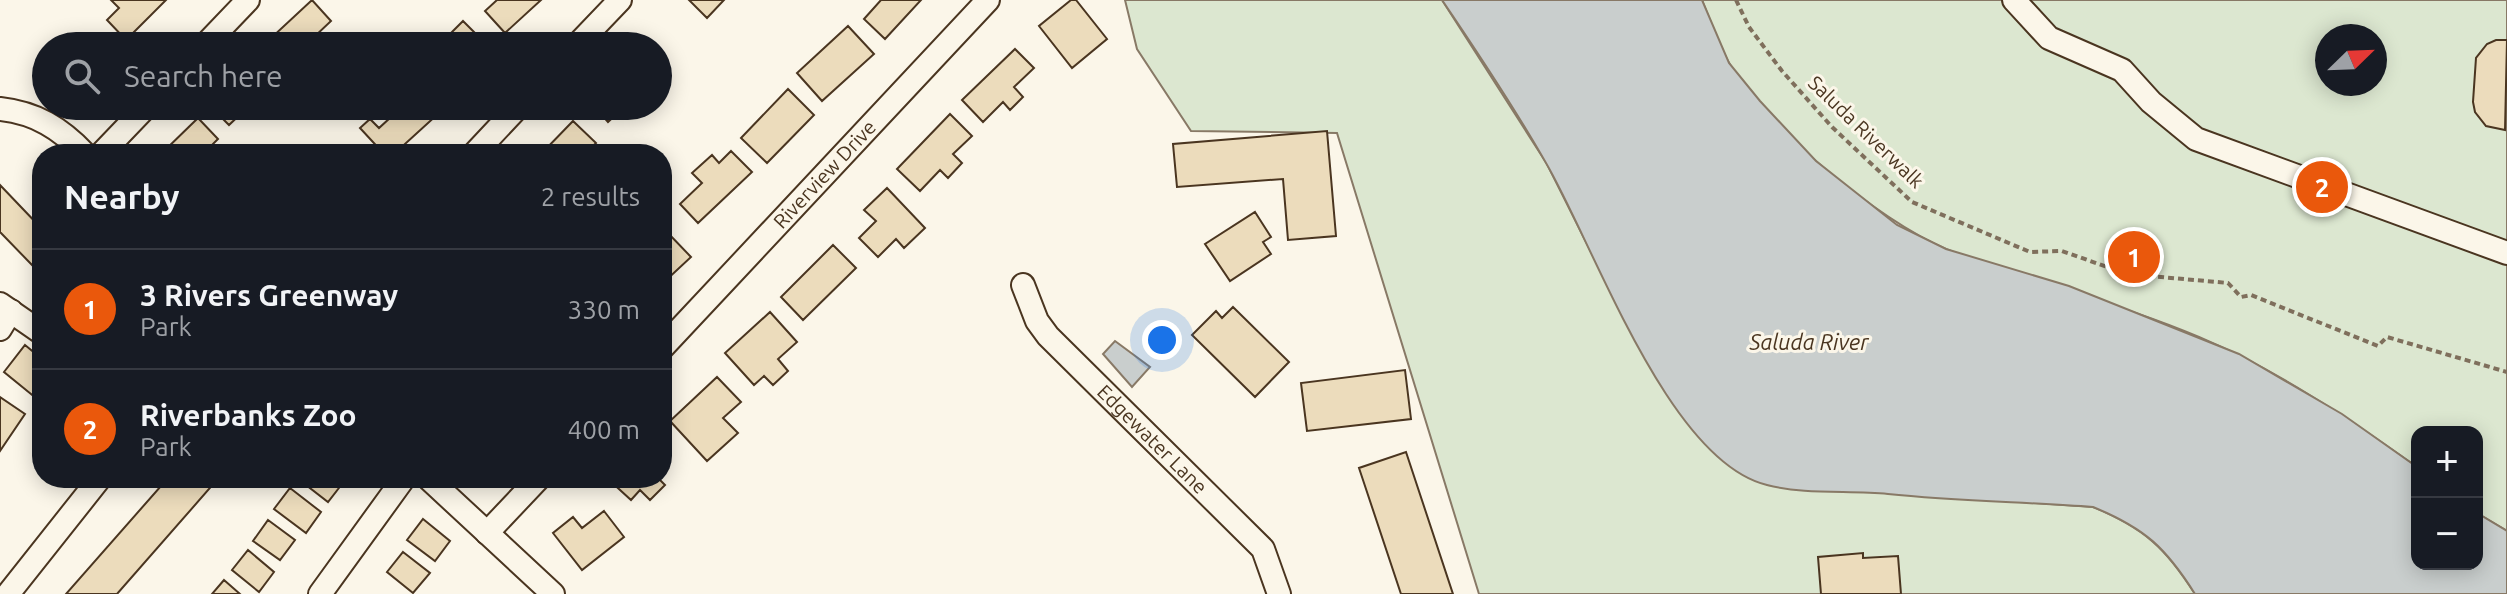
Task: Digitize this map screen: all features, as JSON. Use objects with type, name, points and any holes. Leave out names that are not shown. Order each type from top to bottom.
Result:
[{"type":"street","points":[[217,32],[248,0]]},
{"type":"street","points":[[589,32],[620,0]]},
{"type":"street","name":"Riverview Drive","points":[[672,337],[988,0]]},
{"type":"street","points":[[2014,0],[2049,38],[2122,70],[2151,102],[2196,139],[2507,253]]},
{"type":"street","points":[[2,111],[32,116]]},
{"type":"street","points":[[42,120],[55,126],[74,144]]},
{"type":"street","points":[[111,144],[134,120]]},
{"type":"street","points":[[483,144],[506,120]]},
{"type":"street","name":"Edgewater Lane","points":[[1023,285],[1037,321],[1048,336],[1263,549],[1279,594]]},
{"type":"street","points":[[4,315],[32,328]]},
{"type":"street","points":[[8,594],[92,488]]},
{"type":"street","points":[[320,594],[397,488]]},
{"type":"street","points":[[439,488],[553,594]]},
{"type":"street","points":[[487,533],[530,488]]},
{"type":"path","name":"Saluda Riverwalk","points":[[1736,0],[1749,27],[1832,127],[1912,202],[2030,252],[2062,251],[2127,274],[2228,283],[2241,297],[2251,295],[2378,346],[2387,337],[2507,372]]},
{"type":"green space","points":[[1125,0],[1442,0],[1547,164],[1636,342],[1768,485],[2093,507],[2126,523],[2152,541],[2174,564],[2195,594],[1479,594],[1337,133],[1191,131],[1137,49]]},
{"type":"green space","points":[[1702,0],[2507,0],[2507,531],[2483,517],[2483,426],[2411,426],[2411,463],[2311,396],[2228,350],[2137,313],[2009,272],[1919,236],[1857,194],[1795,142],[1745,87],[1717,39]]},
{"type":"water","name":"Saluda River","points":[[1442,0],[1702,0],[1729,63],[1760,101],[1816,161],[1897,225],[1946,249],[2069,286],[2239,354],[2342,414],[2411,463],[2411,570],[2483,570],[2483,517],[2507,531],[2507,594],[2195,594],[2153,541],[2127,523],[2093,507],[1797,490],[1767,485],[1731,468],[1698,436],[1666,395],[1611,295],[1566,200],[1496,80]]},
{"type":"water","points":[[1115,341],[1150,367],[1132,387],[1103,354]]},
{"type":"building","points":[[111,0],[166,0],[134,32],[118,32],[107,20],[119,8]]},
{"type":"building","points":[[312,0],[331,21],[319,32],[278,32]]},
{"type":"building","points":[[497,0],[541,0],[506,32],[485,11]]},
{"type":"building","points":[[689,0],[724,0],[707,18]]},
{"type":"building","points":[[881,0],[921,0],[885,39],[864,19]]},
{"type":"building","points":[[1071,0],[1076,0],[1107,39],[1072,68],[1039,26]]},
{"type":"building","points":[[463,21],[474,32],[452,32]]},
{"type":"building","points":[[848,26],[874,54],[822,101],[797,73]]},
{"type":"building","points":[[2507,40],[2505,130],[2486,126],[2475,112],[2473,102],[2476,58],[2487,44]]},
{"type":"building","points":[[1015,49],[1034,68],[1014,87],[1023,97],[1010,110],[1003,102],[983,122],[962,100]]},
{"type":"building","points":[[788,89],[814,115],[767,163],[741,138]]},
{"type":"building","points":[[950,114],[972,136],[953,154],[962,163],[948,178],[940,170],[920,191],[897,169]]},
{"type":"building","points":[[196,120],[200,120],[218,139],[213,144],[171,144]]},
{"type":"building","points":[[371,120],[379,128],[388,120],[431,120],[405,144],[375,144],[360,128]]},
{"type":"building","points":[[573,121],[596,143],[595,144],[551,144]]},
{"type":"building","points":[[1327,131],[1336,236],[1288,240],[1283,179],[1177,187],[1173,144]]},
{"type":"building","points":[[731,151],[752,172],[698,223],[680,204],[702,183],[692,173],[712,155],[719,163]]},
{"type":"building","points":[[0,185],[32,219],[32,265],[0,232]]},
{"type":"building","points":[[887,188],[925,228],[904,248],[896,239],[878,257],[859,238],[876,221],[864,210]]},
{"type":"building","points":[[1255,212],[1271,237],[1263,242],[1271,254],[1230,281],[1205,244]]},
{"type":"building","points":[[672,237],[691,257],[672,275]]},
{"type":"building","points":[[833,245],[856,268],[803,320],[781,297]]},
{"type":"building","points":[[1233,307],[1289,362],[1255,397],[1192,335],[1216,311],[1222,318]]},
{"type":"building","points":[[770,312],[797,342],[778,359],[788,371],[773,385],[764,376],[754,385],[725,353]]},
{"type":"building","points":[[25,345],[32,351],[32,395],[4,372]]},
{"type":"building","points":[[1405,370],[1411,419],[1307,431],[1301,383]]},
{"type":"building","points":[[717,377],[741,402],[723,418],[738,433],[707,461],[672,423],[672,419]]},
{"type":"building","points":[[0,397],[25,414],[0,451]]},
{"type":"building","points":[[1406,452],[1453,594],[1401,594],[1359,468]]},
{"type":"building","points":[[159,488],[210,488],[117,594],[66,594]]},
{"type":"building","points":[[290,488],[321,512],[306,533],[274,509]]},
{"type":"building","points":[[310,488],[339,488],[328,502]]},
{"type":"building","points":[[618,488],[662,488],[650,500],[640,490],[631,500]]},
{"type":"building","points":[[604,511],[624,537],[582,570],[553,533],[573,517],[582,528]]},
{"type":"building","points":[[423,519],[450,541],[435,561],[407,540]]},
{"type":"building","points":[[268,520],[295,540],[280,560],[253,541]]},
{"type":"building","points":[[248,550],[274,572],[259,592],[232,570]]},
{"type":"building","points":[[403,552],[430,573],[413,593],[387,572]]},
{"type":"building","points":[[1863,553],[1863,558],[1898,556],[1901,594],[1821,594],[1818,557]]},
{"type":"building","points":[[224,580],[240,594],[212,594]]},
{"type":"place","name":"Riverbanks Zoo","points":[[2322,187]]},
{"type":"place","name":"3 Rivers Greenway","points":[[2134,257]]}]
